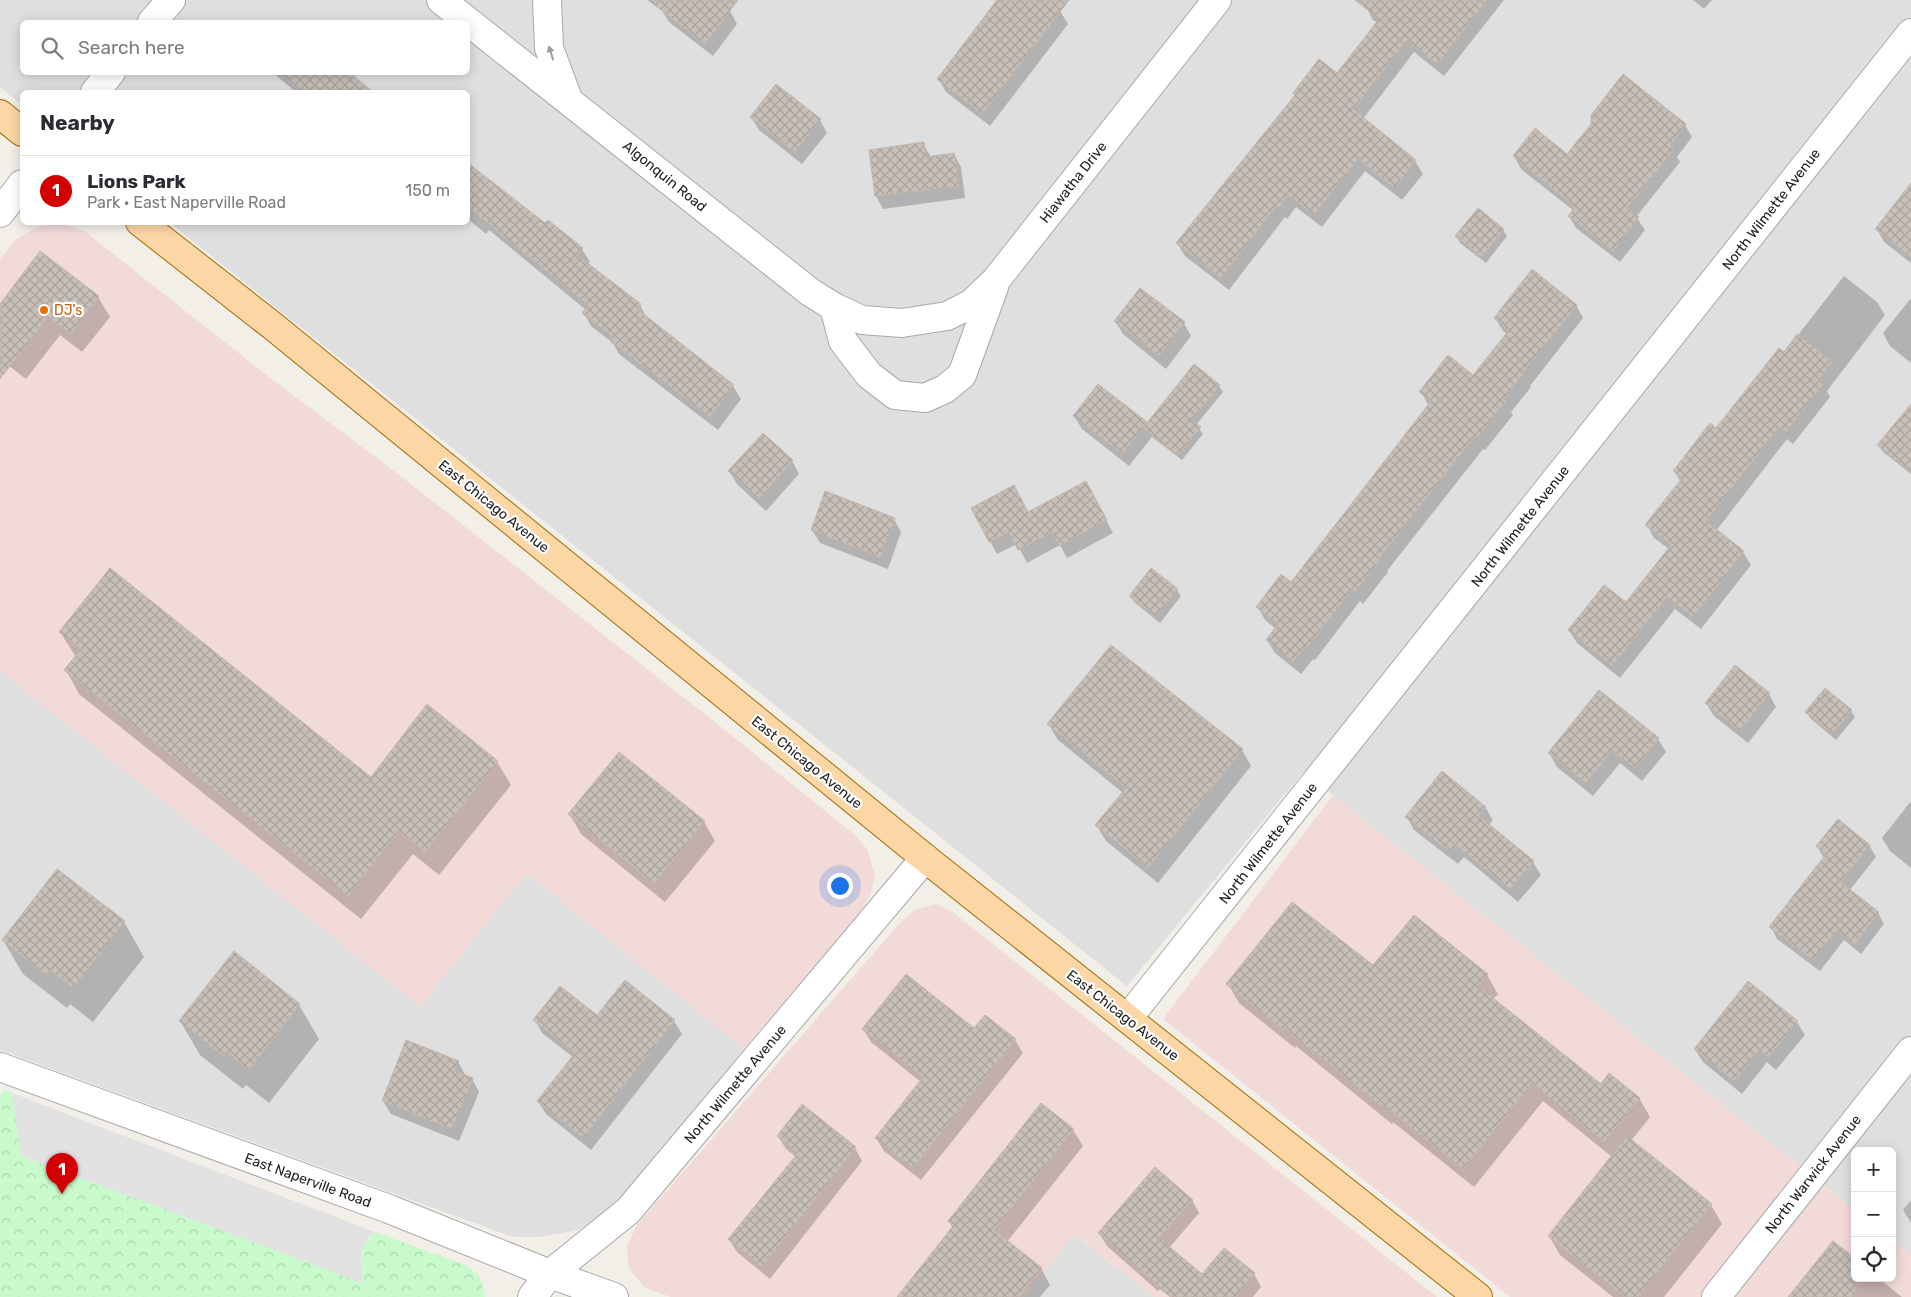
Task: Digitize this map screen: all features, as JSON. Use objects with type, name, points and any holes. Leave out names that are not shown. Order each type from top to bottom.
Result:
[{"type":"main road","points":[[0,114],[20,130]]},
{"type":"main road","name":"East Chicago Avenue","points":[[144,225],[274,327],[925,858],[1478,1297]]},
{"type":"street","points":[[154,20],[171,0]]},
{"type":"street","name":"Algonquin Road","points":[[442,0],[467,20]]},
{"type":"street","points":[[547,0],[549,48],[568,99]]},
{"type":"street","name":"Hiawatha Drive","points":[[902,323],[947,316],[971,304],[996,280],[1218,0]]},
{"type":"street","name":"Algonquin Road","points":[[470,22],[810,292],[834,307],[862,320],[902,323]]},
{"type":"street","name":"North Wilmette Avenue","points":[[1128,1018],[1911,33]]},
{"type":"street","points":[[97,90],[109,75]]},
{"type":"street","points":[[0,213],[20,187]]},
{"type":"street","points":[[834,307],[843,341],[870,375],[895,395],[925,398],[945,390],[962,375],[996,280]]},
{"type":"street","name":"North Wilmette Avenue","points":[[532,1297],[550,1274],[628,1212],[925,858]]},
{"type":"street","name":"North Warwick Avenue","points":[[1716,1297],[1911,1051]]},
{"type":"street","name":"East Naperville Road","points":[[0,1067],[389,1209],[550,1274],[614,1297]]},
{"type":"shaded area","points":[[0,0],[1911,0],[1911,1255],[1896,1243],[1896,1147],[1851,1147],[1851,1207],[1303,772],[1127,986],[173,225],[470,225],[470,90],[20,90],[20,103],[0,87]]},
{"type":"shaded area","points":[[65,225],[83,230],[274,381],[394,471],[720,726],[855,835],[867,849],[875,876],[870,896],[859,914],[744,1049],[526,873],[420,1007],[0,671],[0,259],[15,240],[40,226]]},
{"type":"shaded area","points":[[0,671],[420,1007],[526,873],[744,1049],[635,1188],[607,1214],[578,1230],[539,1237],[513,1237],[0,1050]]},
{"type":"shaded area","points":[[1333,795],[1851,1207],[1851,1282],[1896,1282],[1896,1243],[1911,1255],[1911,1297],[1510,1297],[1163,1019]]},
{"type":"shaded area","points":[[936,904],[954,913],[1437,1297],[1154,1297],[1075,1234],[1024,1297],[671,1297],[645,1288],[629,1269],[627,1247],[636,1226],[899,924],[914,910]]},
{"type":"shaded area","points":[[12,1093],[375,1232],[367,1239],[361,1253],[363,1283],[21,1156]]},
{"type":"shaded area","points":[[1074,1234],[1154,1297],[1024,1297]]},
{"type":"green space","points":[[5,1090],[12,1093],[22,1156],[362,1282],[362,1250],[375,1232],[466,1265],[480,1277],[485,1297],[0,1297],[0,1096]]},
{"type":"building","points":[[648,0],[738,0],[705,44]]},
{"type":"building","points":[[997,0],[1069,0],[982,114],[937,79]]},
{"type":"building","points":[[1355,0],[1487,0],[1437,64],[1407,40],[1353,109],[1416,160],[1394,188],[1358,159],[1314,215],[1288,195],[1279,207],[1277,205],[1221,278],[1176,243],[1295,95],[1293,93],[1319,59],[1337,73],[1379,19]]},
{"type":"building","points":[[1623,74],[1686,124],[1670,145],[1674,149],[1627,208],[1639,217],[1613,251],[1568,216],[1575,207],[1513,156],[1535,128],[1567,154],[1591,124],[1591,115]]},
{"type":"building","points":[[282,75],[353,75],[371,90],[300,90]]},
{"type":"building","points":[[776,84],[821,119],[795,152],[750,117]]},
{"type":"building","points":[[924,142],[926,157],[954,153],[959,186],[875,196],[869,150]]},
{"type":"building","points":[[470,165],[545,223],[548,220],[583,248],[577,255],[641,304],[637,309],[734,385],[710,417],[610,341],[614,338],[582,313],[588,305],[470,209]]},
{"type":"building","points":[[1911,183],[1911,257],[1875,229]]},
{"type":"building","points":[[1478,208],[1504,229],[1482,257],[1455,236]]},
{"type":"building","name":"DJ's","points":[[40,251],[99,296],[71,334],[48,317],[0,379],[0,304]]},
{"type":"building","points":[[1532,269],[1577,305],[1523,372],[1504,399],[1506,401],[1477,438],[1475,436],[1380,557],[1355,592],[1352,589],[1307,648],[1305,647],[1293,662],[1266,640],[1278,624],[1256,607],[1281,574],[1291,582],[1431,401],[1419,392],[1448,355],[1473,375],[1509,330],[1494,318]]},
{"type":"building","points":[[1140,288],[1185,322],[1159,356],[1114,321]]},
{"type":"building","points":[[1797,334],[1832,362],[1819,379],[1824,383],[1786,432],[1779,427],[1706,521],[1744,551],[1693,617],[1667,597],[1612,666],[1568,630],[1604,585],[1626,602],[1671,545],[1645,525],[1682,478],[1673,471],[1710,423],[1716,428],[1779,348],[1784,352]]},
{"type":"building","points":[[1194,364],[1220,385],[1192,420],[1201,427],[1178,455],[1143,428]]},
{"type":"building","points":[[1098,384],[1147,422],[1122,454],[1073,416]]},
{"type":"building","points":[[1911,404],[1911,472],[1877,445]]},
{"type":"building","points":[[763,433],[793,460],[759,499],[728,471]]},
{"type":"building","points":[[1086,481],[1107,520],[1059,546],[1052,532],[1018,550],[1009,532],[989,542],[971,508],[1014,485],[1028,512]]},
{"type":"building","points":[[825,491],[895,518],[880,557],[811,530]]},
{"type":"building","points":[[110,568],[371,777],[427,704],[498,761],[425,852],[399,831],[348,896],[64,670],[81,649],[59,632]]},
{"type":"building","points":[[1151,568],[1178,589],[1156,617],[1129,596]]},
{"type":"building","points":[[1111,645],[1243,749],[1148,868],[1095,825],[1126,788],[1047,724]]},
{"type":"building","points":[[1735,665],[1770,693],[1740,731],[1705,703]]},
{"type":"building","points":[[1825,688],[1852,710],[1832,734],[1805,712]]},
{"type":"building","points":[[1599,690],[1659,738],[1635,768],[1612,750],[1586,783],[1548,753]]},
{"type":"building","points":[[619,752],[705,821],[654,884],[568,814]]},
{"type":"building","points":[[1442,771],[1486,807],[1479,816],[1534,861],[1510,889],[1456,845],[1450,852],[1405,817]]},
{"type":"building","points":[[1838,819],[1870,845],[1840,882],[1879,912],[1855,944],[1837,930],[1813,960],[1769,927],[1826,854],[1816,846]]},
{"type":"building","points":[[57,869],[125,921],[73,988],[50,970],[46,974],[2,940]]},
{"type":"building","points":[[1292,902],[1373,965],[1414,915],[1488,974],[1478,986],[1601,1084],[1609,1073],[1640,1098],[1604,1142],[1532,1083],[1463,1169],[1382,1104],[1381,1106],[1285,1028],[1283,1030],[1226,984]]},
{"type":"building","points":[[234,951],[300,1004],[249,1070],[226,1052],[223,1056],[179,1021]]},
{"type":"building","points":[[906,974],[974,1028],[985,1015],[1016,1039],[913,1168],[875,1138],[923,1077],[862,1029]]},
{"type":"building","points":[[625,980],[675,1020],[583,1138],[537,1101],[575,1053],[533,1020],[560,986],[597,1015]]},
{"type":"building","points":[[1748,981],[1798,1021],[1768,1057],[1759,1050],[1734,1081],[1694,1049]]},
{"type":"building","points":[[406,1040],[459,1061],[455,1071],[473,1078],[452,1129],[382,1101]]},
{"type":"building","points":[[1041,1103],[1074,1129],[994,1230],[1042,1268],[1019,1297],[897,1297],[953,1226],[948,1221]]},
{"type":"building","points":[[802,1104],[856,1147],[762,1267],[728,1239],[798,1153],[777,1136]]},
{"type":"building","points":[[1627,1136],[1712,1204],[1638,1297],[1625,1297],[1548,1236]]},
{"type":"building","points":[[1155,1167],[1193,1200],[1159,1238],[1202,1274],[1224,1248],[1255,1273],[1236,1297],[1171,1297],[1098,1233]]},
{"type":"building","points":[[1833,1241],[1851,1255],[1851,1282],[1855,1282],[1855,1297],[1788,1297]]},
{"type":"place","name":"DJ's","points":[[44,310]]},
{"type":"place","name":"Lions Park","points":[[62,1194]]}]
